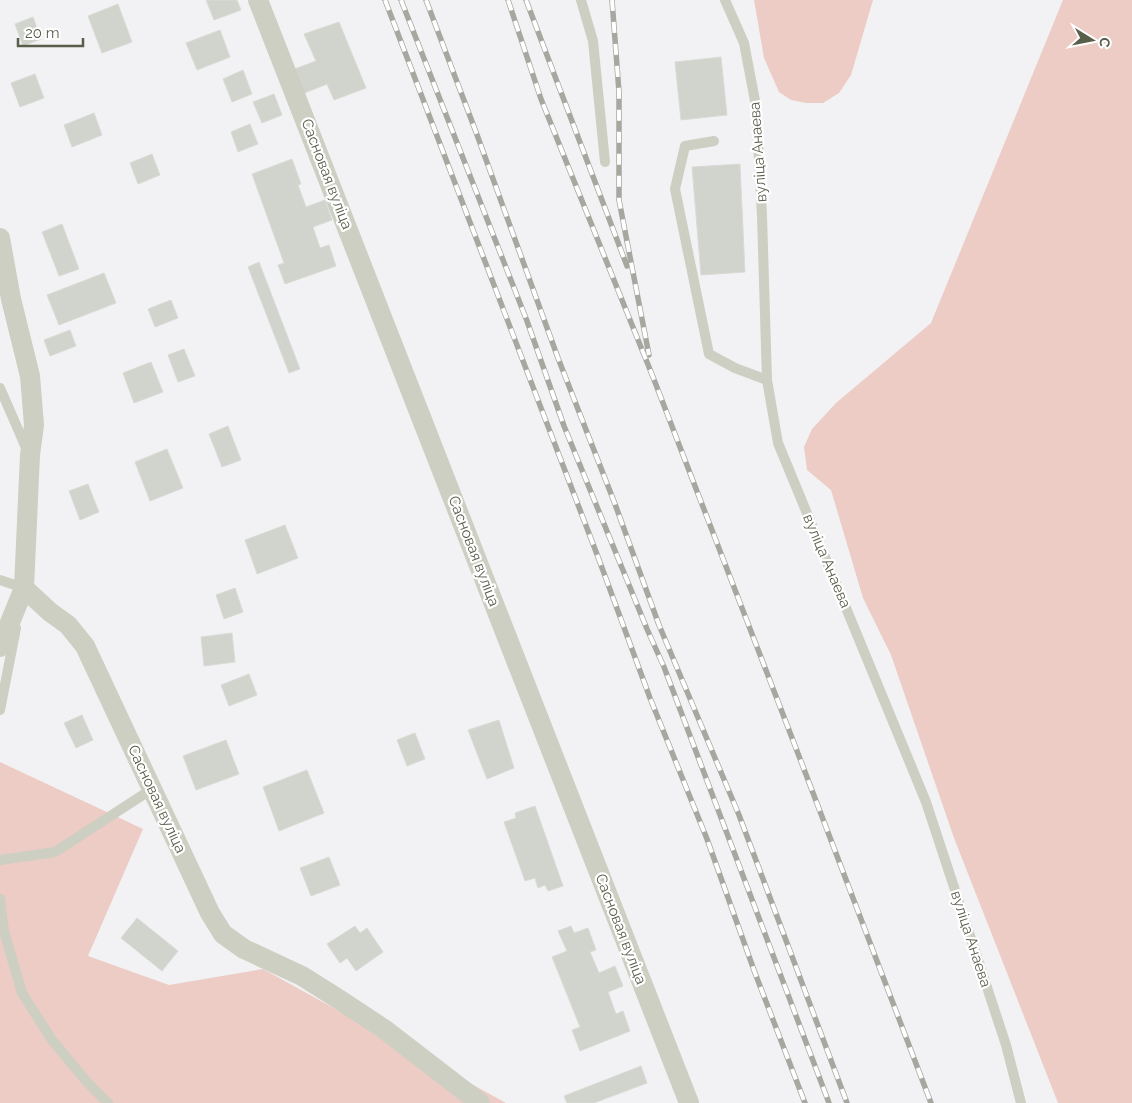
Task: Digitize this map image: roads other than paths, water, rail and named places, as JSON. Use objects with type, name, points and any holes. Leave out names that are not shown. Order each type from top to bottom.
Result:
[{"type":"street","name":"Сасновая вуліца","points":[[258,0],[689,1103]]},
{"type":"street","points":[[0,238],[11,299],[30,376],[34,425],[30,455],[24,588],[0,647]]},
{"type":"street","name":"Сасновая вуліца","points":[[24,588],[68,626],[85,646],[210,913],[224,934],[244,949],[302,976],[384,1029],[480,1103]]},
{"type":"lane","points":[[581,0],[593,42],[605,162]]},
{"type":"lane","name":"вуліца Анаева","points":[[725,0],[744,43],[756,106],[762,216],[767,380],[778,443],[926,802],[1006,1045],[1022,1103]]},
{"type":"lane","points":[[714,141],[685,146],[675,189],[698,308],[709,354],[734,368],[767,380]]},
{"type":"lane","points":[[0,388],[30,455]]},
{"type":"lane","points":[[0,580],[24,588],[0,710]]},
{"type":"lane","points":[[0,860],[56,852],[152,790]]},
{"type":"lane","points":[[0,900],[4,931],[22,993],[52,1040],[86,1082],[108,1103]]},
{"type":"railway","points":[[385,0],[650,698],[707,839],[755,973],[805,1103]]},
{"type":"railway","points":[[401,0],[527,321],[564,426],[664,667],[829,1103]]},
{"type":"railway","points":[[426,0],[659,625],[739,815],[847,1103]]},
{"type":"railway","points":[[508,0],[541,99],[653,377],[931,1103]]},
{"type":"railway","points":[[526,0],[627,266]]},
{"type":"railway","points":[[612,0],[619,92],[619,200],[649,355]]}]
